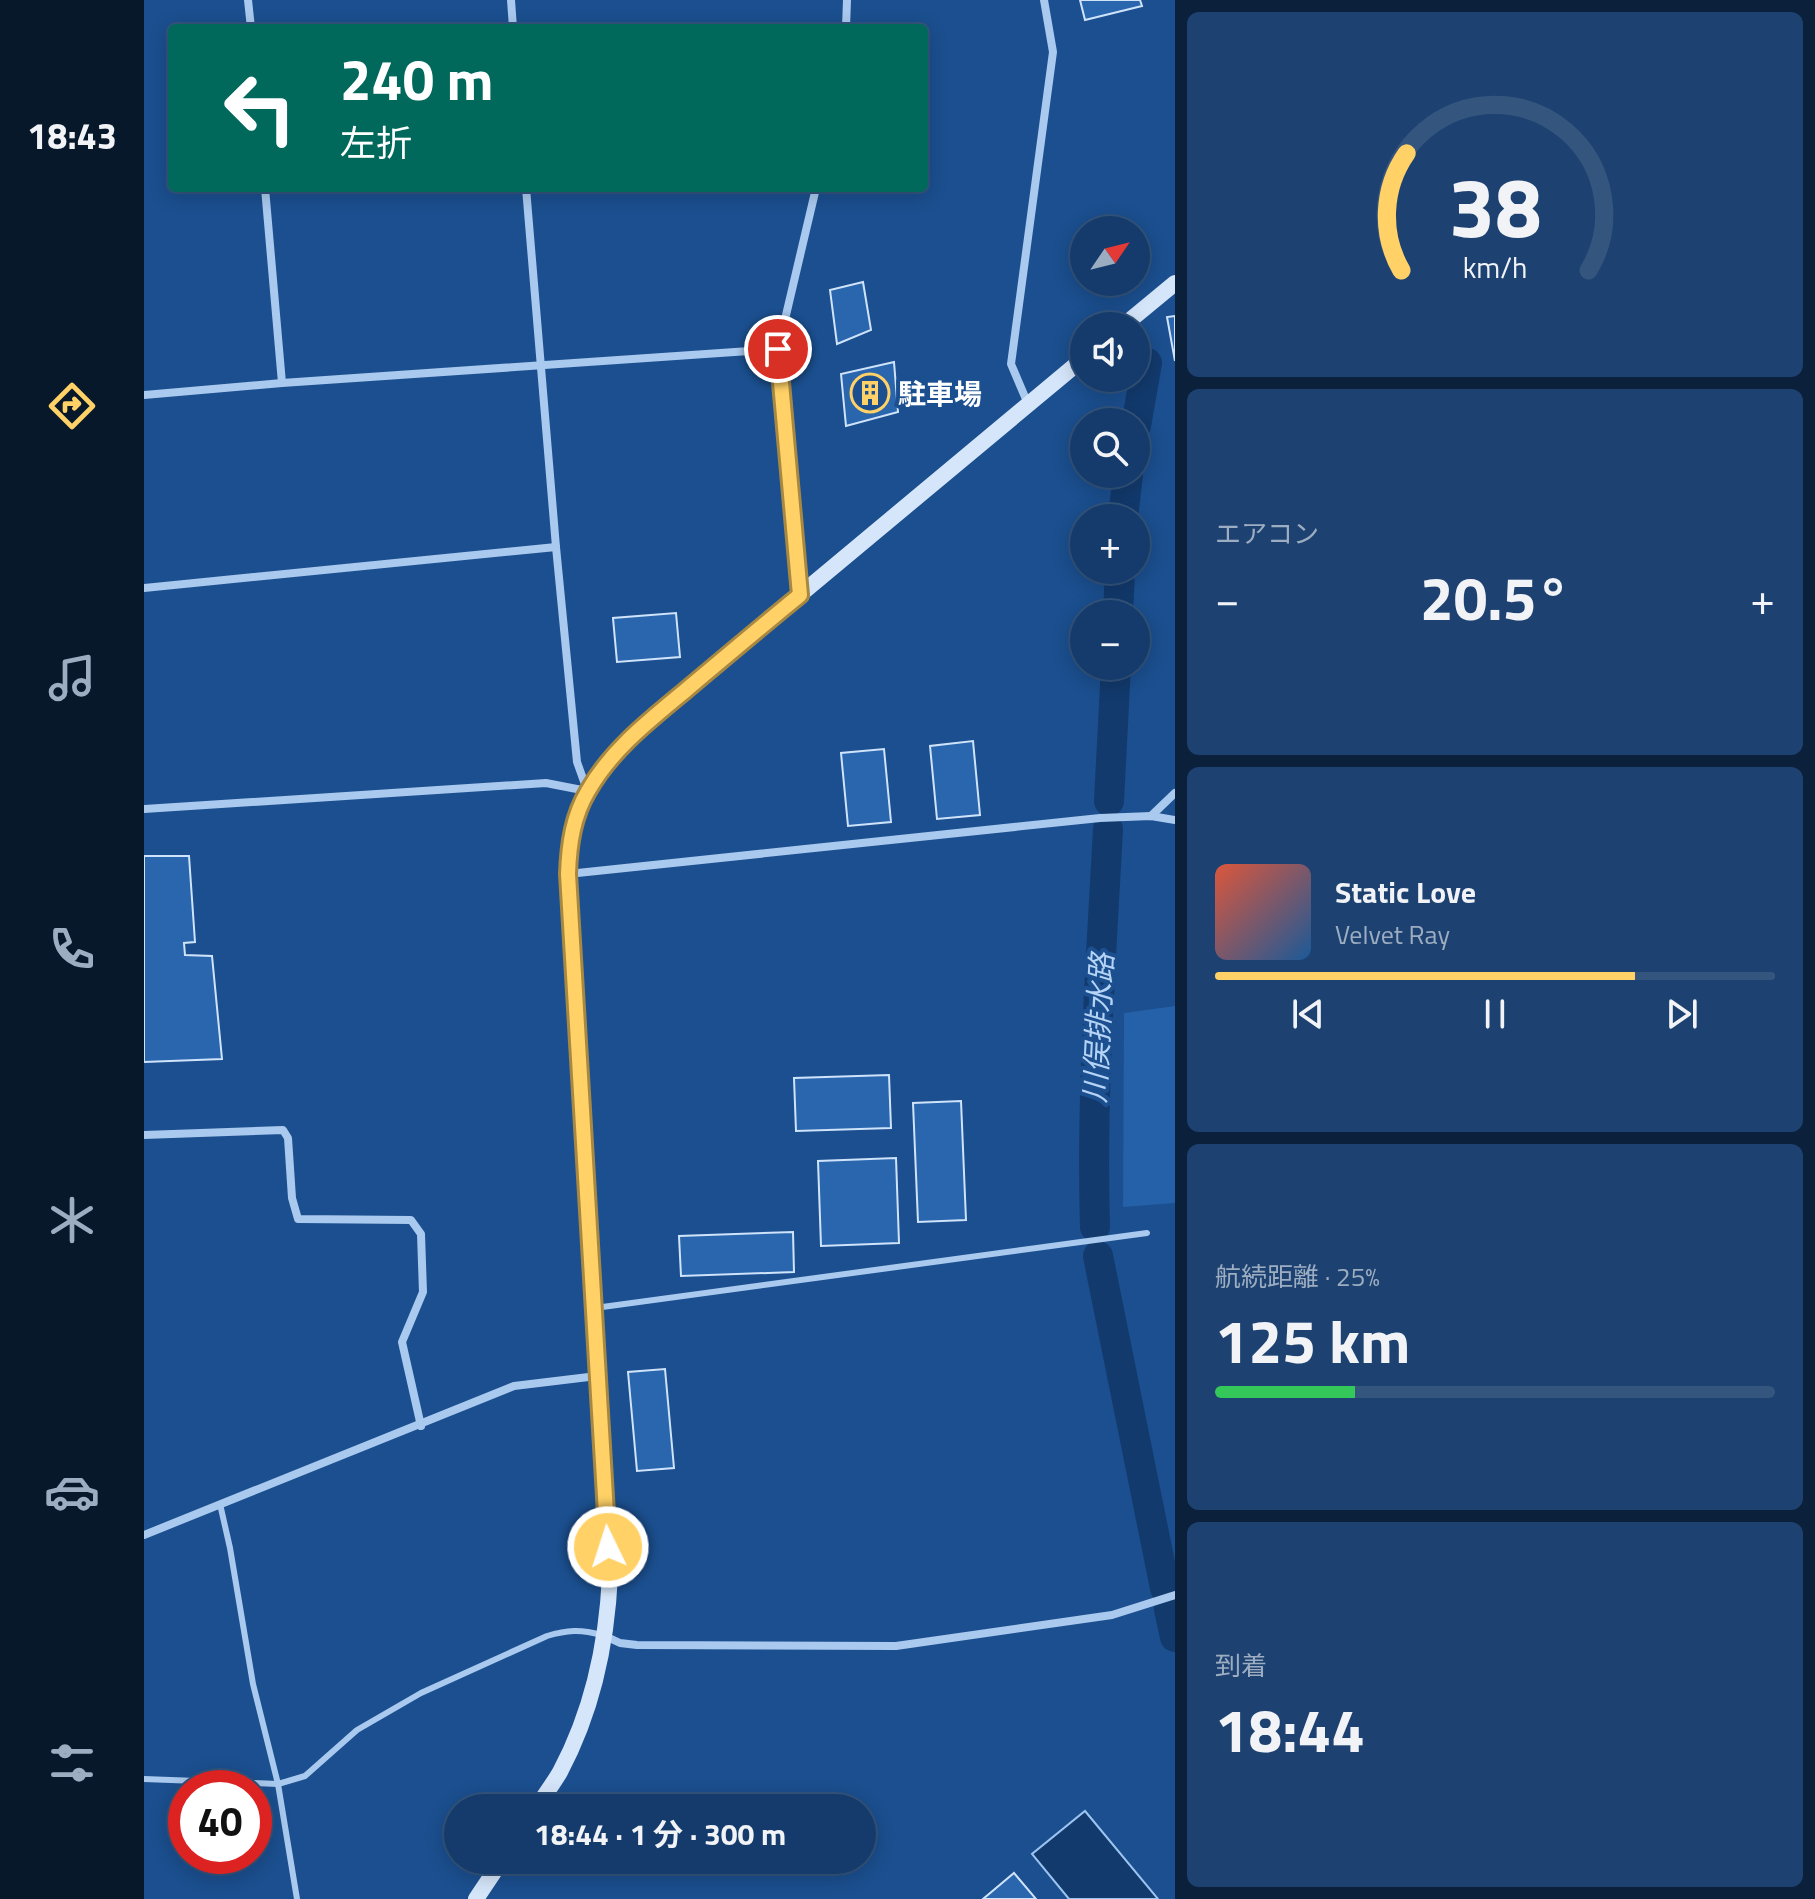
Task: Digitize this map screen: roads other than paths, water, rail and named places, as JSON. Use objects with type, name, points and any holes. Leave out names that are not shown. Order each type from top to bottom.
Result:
[{"type":"street","points":[[248,0],[251,24]]},
{"type":"street","points":[[511,0],[513,24]]},
{"type":"street","points":[[846,24],[847,0]]},
{"type":"street","points":[[1028,404],[1011,364],[1053,52],[1044,0]]},
{"type":"street","points":[[265,192],[282,383]]},
{"type":"street","points":[[526,192],[577,762],[587,791]]},
{"type":"street","points":[[800,595],[778,349],[815,192]]},
{"type":"street","points":[[1140,312],[1175,283]]},
{"type":"street","points":[[144,395],[778,349]]},
{"type":"street","points":[[545,1794],[560,1772],[593,1687],[605,1636],[610,1575],[568,874],[572,832],[587,791],[616,752],[646,723],[1070,370]]},
{"type":"street","points":[[144,588],[556,547]]},
{"type":"street","points":[[144,809],[546,783],[587,791]]},
{"type":"street","points":[[1151,816],[1175,793]]},
{"type":"street","points":[[568,874],[1100,818],[1151,816],[1175,820]]},
{"type":"street","points":[[144,1135],[283,1130],[288,1138],[292,1198],[298,1219],[411,1220],[418,1226],[424,1283],[402,1342],[421,1426]]},
{"type":"street","points":[[144,1535],[514,1386],[597,1376]]},
{"type":"street","points":[[605,1636],[620,1643],[637,1645],[896,1646],[1112,1615],[1175,1595]]},
{"type":"street","points":[[476,1899],[493,1874]]},
{"type":"lane","points":[[594,1308],[1147,1233]]},
{"type":"lane","points":[[220,1504],[253,1684],[278,1784],[297,1899]]},
{"type":"lane","points":[[144,1779],[278,1784],[305,1776],[357,1730],[421,1693],[568,1630],[584,1630],[605,1636]]},
{"type":"waterway","name":"川俣排水路","points":[[1139,408],[1142,392]]},
{"type":"waterway","name":"川俣排水路","points":[[1125,504],[1126,488]]},
{"type":"waterway","name":"川俣排水路","points":[[1119,584],[1119,600]]},
{"type":"waterway","name":"川俣排水路","points":[[1109,801],[1115,680]]},
{"type":"waterway","name":"川俣排水路","points":[[1095,1227],[1096,1078],[1108,829]]},
{"type":"waterway","name":"川俣排水路","points":[[1098,1256],[1165,1588]]},
{"type":"waterway","name":"川俣排水路","points":[[1169,1609],[1175,1637]]},
{"type":"place","name":"駐車場","points":[[870,393]]}]
